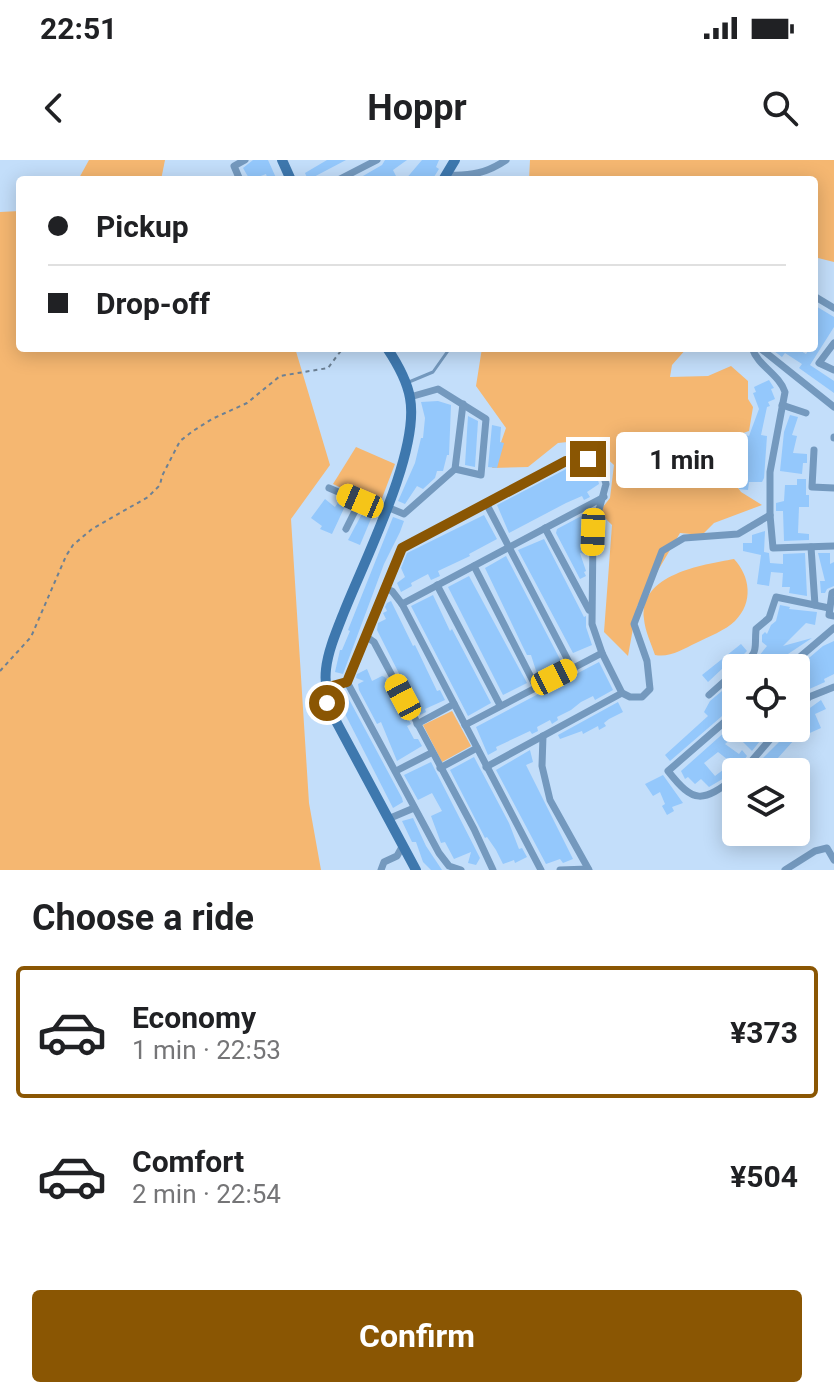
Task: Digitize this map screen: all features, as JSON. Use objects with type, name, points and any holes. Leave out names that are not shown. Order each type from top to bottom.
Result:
[{"type":"street","points":[[238,176],[234,166],[245,160]]},
{"type":"street","points":[[346,176],[377,160]]},
{"type":"street","points":[[457,176],[478,174],[506,160]]},
{"type":"street","points":[[834,343],[819,363],[834,370]]},
{"type":"street","points":[[389,352],[410,397],[408,449],[331,645],[325,670],[325,688],[327,703],[416,870]]},
{"type":"street","points":[[753,352],[756,359],[783,385],[785,392],[770,472],[773,548],[834,546]]},
{"type":"street","points":[[765,352],[834,407]]},
{"type":"street","points":[[410,397],[438,389],[486,419],[481,475],[455,469]]},
{"type":"street","points":[[329,488],[404,514],[455,469],[463,404]]},
{"type":"street","points":[[782,405],[806,413]]},
{"type":"street","points":[[814,450],[812,487],[834,488]]},
{"type":"street","points":[[347,682],[402,548],[566,461],[579,458],[588,459],[602,471],[606,484],[593,532],[591,614]]},
{"type":"street","points":[[402,604],[604,497]]},
{"type":"street","points":[[346,529],[360,501]]},
{"type":"street","points":[[486,503],[572,668]]},
{"type":"street","points":[[545,528],[591,614],[602,653],[622,693],[642,697],[650,689],[647,661],[634,624],[662,551],[684,538],[738,534],[770,515]]},
{"type":"street","points":[[811,547],[815,605]]},
{"type":"street","points":[[474,566],[536,687]]},
{"type":"street","points":[[437,585],[500,705]]},
{"type":"street","points":[[386,589],[392,591],[402,604],[541,870]]},
{"type":"street","points":[[834,592],[829,608],[829,615],[834,616]]},
{"type":"street","points":[[754,654],[756,629],[769,618],[776,597],[829,608]]},
{"type":"street","points":[[803,654],[834,628]]},
{"type":"street","points":[[367,637],[374,642],[493,870]]},
{"type":"street","points":[[465,725],[602,653]]},
{"type":"street","points":[[325,688],[347,682]]},
{"type":"street","points":[[347,682],[414,808],[449,866],[461,870]]},
{"type":"street","points":[[709,695],[722,683]]},
{"type":"street","points":[[810,697],[834,687]]},
{"type":"street","points":[[486,767],[622,693]]},
{"type":"street","points":[[417,724],[454,704]]},
{"type":"street","points":[[722,724],[668,771],[686,793],[695,797],[706,795],[722,785]]},
{"type":"street","points":[[543,736],[542,766],[550,800],[588,869],[560,870]]},
{"type":"street","points":[[754,758],[768,742]]},
{"type":"street","points":[[440,768],[477,748]]},
{"type":"street","points":[[396,771],[431,753]]},
{"type":"street","points":[[388,819],[414,808]]},
{"type":"street","points":[[381,870],[384,862],[397,856],[402,847]]},
{"type":"street","points":[[789,869],[815,851],[827,848],[834,860]]},
{"type":"lane","points":[[405,384],[433,372],[447,352]]},
{"type":"path","points":[[0,671],[31,637],[73,545],[92,529],[148,497],[160,485],[180,441],[212,419],[247,403],[280,376],[328,368],[340,352]]},
{"type":"shaded area","points":[[89,160],[165,160],[162,176],[80,176]]},
{"type":"shaded area","points":[[530,160],[834,160],[834,262],[818,258],[818,176],[529,176]]},
{"type":"shaded area","points":[[16,211],[16,352],[296,352],[330,465],[291,519],[309,803],[321,870],[0,870],[0,212]]},
{"type":"shaded area","points":[[481,352],[683,352],[672,365],[670,377],[708,376],[731,366],[748,381],[748,399],[753,407],[749,431],[743,433],[733,481],[741,492],[762,505],[714,523],[702,535],[680,533],[637,606],[628,656],[604,632],[612,525],[599,512],[610,498],[614,465],[587,440],[558,443],[528,467],[492,468],[506,428],[476,386]]},
{"type":"shaded area","points":[[356,447],[395,464],[379,506],[333,484]]},
{"type":"shaded area","points":[[734,559],[744,573],[748,589],[741,614],[722,630],[676,652],[655,655],[644,619],[645,604],[651,591],[675,574]]},
{"type":"shaded area","points":[[452,711],[471,746],[442,762],[423,725]]},
{"type":"building","points":[[253,160],[268,160],[275,176],[248,176],[243,168]]},
{"type":"building","points":[[327,160],[346,160],[316,176],[306,176],[305,173]]},
{"type":"building","points":[[385,160],[407,160],[393,170],[396,176],[363,176]]},
{"type":"building","points":[[422,160],[439,160],[436,167],[439,169],[435,176],[408,176]]},
{"type":"building","points":[[818,307],[834,317],[834,327],[810,365],[834,381],[834,393],[799,368],[802,364],[785,353],[782,357],[775,352],[818,352]]},
{"type":"building","points":[[769,380],[775,399],[768,402],[770,406],[767,407],[761,435],[767,436],[764,478],[762,482],[749,482],[748,490],[739,489],[745,435],[749,436],[759,409],[754,387]]},
{"type":"building","points":[[438,401],[451,405],[449,455],[443,471],[437,471],[435,478],[423,489],[417,486],[405,504],[398,501],[423,438],[425,418],[421,402]]},
{"type":"building","points":[[790,415],[798,417],[792,435],[797,436],[793,453],[807,454],[802,474],[780,471],[784,432]]},
{"type":"building","points":[[468,416],[478,421],[475,467],[465,465]]},
{"type":"building","points":[[492,425],[501,427],[500,442],[504,443],[497,468],[488,467]]},
{"type":"building","points":[[586,466],[593,476],[597,476],[599,484],[587,492],[590,497],[584,500],[582,496],[566,503],[509,533],[497,505],[570,467],[573,471]]},
{"type":"building","points":[[797,479],[806,479],[806,495],[809,495],[809,507],[799,507],[798,533],[809,534],[809,540],[784,541],[783,511],[776,511],[776,503],[784,501],[785,485],[797,485]]},
{"type":"building","points":[[325,499],[335,507],[339,501],[346,504],[332,534],[320,529],[322,526],[311,518]]},
{"type":"building","points":[[364,510],[373,514],[360,545],[348,540]]},
{"type":"building","points":[[591,511],[589,522],[581,526],[586,537],[586,554],[580,553],[586,576],[580,579],[556,533],[557,529]]},
{"type":"building","points":[[484,515],[497,539],[438,571],[440,576],[431,580],[428,574],[401,592],[397,583],[405,577],[401,568],[407,553]]},
{"type":"building","points":[[393,517],[404,521],[400,532],[384,564],[343,674],[335,672],[340,650]]},
{"type":"building","points":[[765,531],[764,552],[769,553],[770,563],[783,564],[783,554],[805,553],[807,596],[789,593],[790,587],[782,587],[783,573],[771,572],[769,586],[757,584],[761,555],[743,551],[743,543],[752,543],[752,535]]},
{"type":"building","points":[[544,539],[586,616],[592,645],[573,653],[518,550]]},
{"type":"building","points":[[818,553],[830,553],[830,564],[834,562],[834,586],[825,593],[821,593],[820,581],[825,581]]},
{"type":"building","points":[[506,556],[563,665],[538,677],[531,655],[527,655],[485,568]]},
{"type":"building","points":[[469,576],[527,683],[503,695],[448,587]]},
{"type":"building","points":[[433,595],[491,703],[468,716],[411,606]]},
{"type":"building","points":[[391,601],[437,691],[440,690],[445,700],[425,709],[426,712],[420,715],[377,630],[378,623],[386,619],[383,613]]},
{"type":"building","points":[[780,605],[817,612],[815,625],[806,623],[783,646],[812,638],[788,654],[760,654],[767,646],[762,642],[762,635],[767,634],[776,621]]},
{"type":"building","points":[[834,641],[834,674],[810,689],[810,657]]},
{"type":"building","points":[[741,644],[747,651],[744,654],[728,654]]},
{"type":"building","points":[[722,659],[722,669],[708,682],[702,675]]},
{"type":"building","points":[[599,662],[613,690],[595,700],[593,696],[581,702],[557,717],[558,720],[552,724],[550,720],[537,727],[538,731],[532,734],[530,731],[496,747],[497,750],[488,755],[476,727]]},
{"type":"building","points":[[367,669],[372,681],[385,677],[399,702],[396,704],[402,715],[405,714],[411,724],[407,726],[422,746],[397,761],[381,722],[377,724],[359,690],[358,684],[364,681],[356,678],[357,674]]},
{"type":"building","points":[[344,690],[402,798],[403,802],[393,808],[343,710],[337,693]]},
{"type":"building","points":[[722,691],[722,716],[670,761],[665,755],[708,716],[704,712],[710,701]]},
{"type":"building","points":[[821,700],[826,709],[815,714],[821,728],[810,733],[810,708]]},
{"type":"building","points":[[618,702],[623,712],[604,723],[606,726],[560,739],[558,735]]},
{"type":"building","points":[[722,734],[722,742],[727,742],[725,744],[739,754],[742,750],[747,756],[726,758],[718,752],[704,763],[715,776],[722,771],[722,779],[709,787],[701,779],[695,784],[688,777],[685,779],[681,771]]},
{"type":"building","points":[[743,742],[759,742],[752,751]]},
{"type":"building","points":[[779,742],[792,742],[778,758],[763,758]]},
{"type":"building","points":[[530,750],[533,762],[526,765],[573,859],[563,863],[560,859],[546,864],[496,770]]},
{"type":"building","points":[[474,757],[509,823],[519,849],[522,848],[527,857],[515,863],[514,860],[503,864],[485,838],[450,770]]},
{"type":"building","points":[[431,762],[480,858],[476,865],[468,863],[471,852],[454,859],[445,842],[441,843],[431,816],[442,811],[432,793],[418,800],[404,775]]},
{"type":"building","points":[[663,775],[683,803],[672,807],[674,811],[667,815],[660,792],[653,796],[645,784]]},
{"type":"building","points":[[413,818],[442,870],[431,870],[423,862],[416,842],[412,842],[402,821]]},
{"type":"route","points":[[327,703],[325,688],[347,682],[402,548],[566,461],[588,459]]}]
